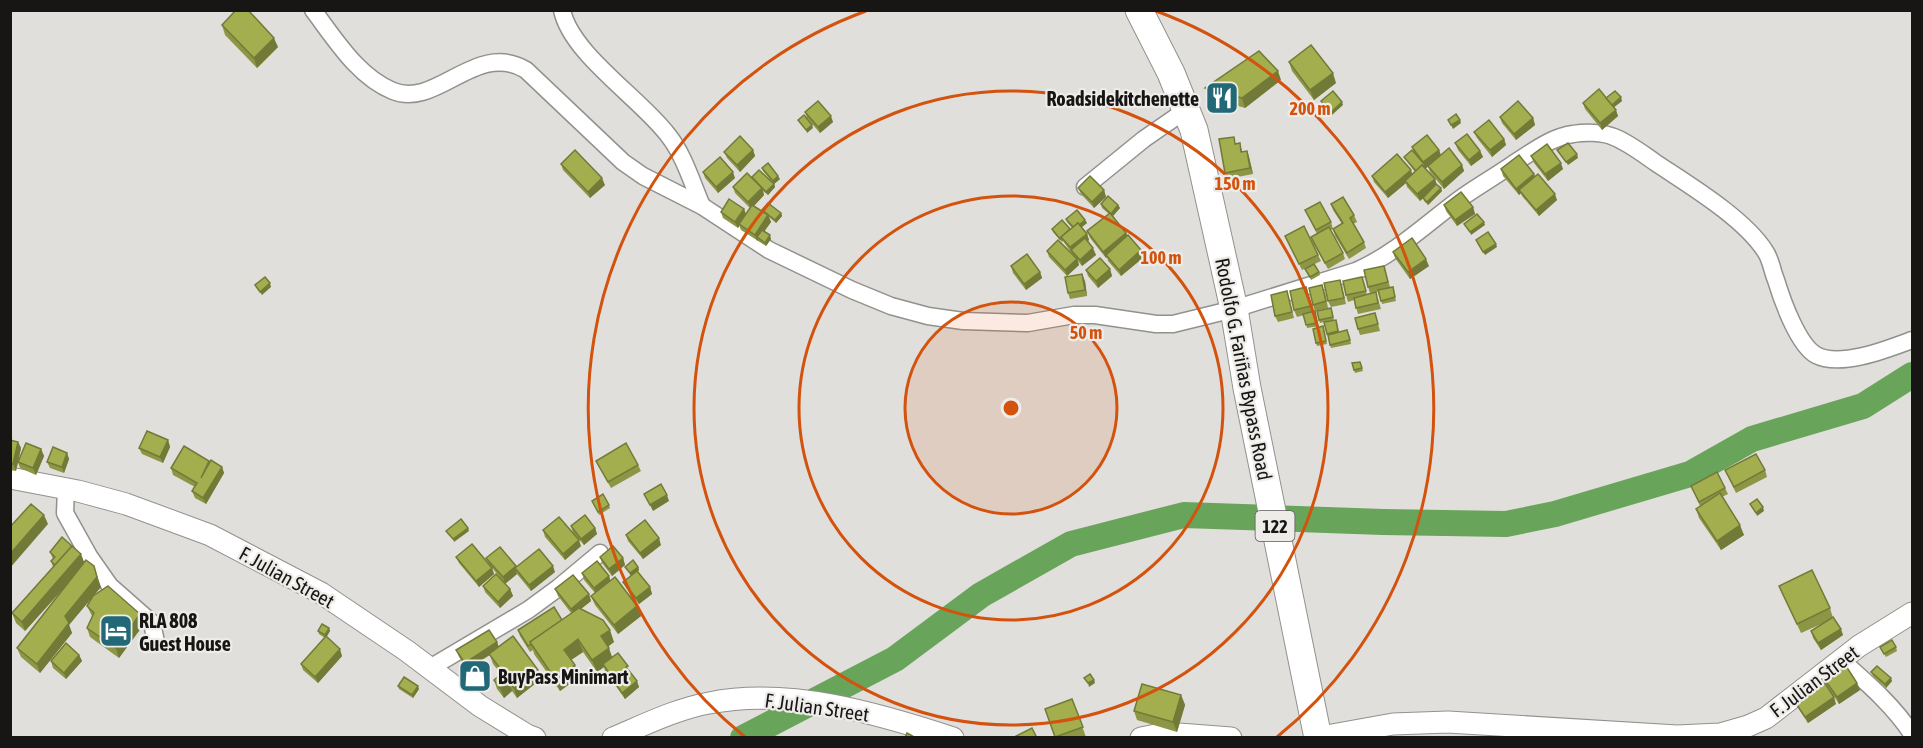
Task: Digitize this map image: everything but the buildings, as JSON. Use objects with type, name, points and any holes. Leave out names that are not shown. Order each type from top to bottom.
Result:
[{"type":"main road","name":"Rodolfo G. Fariñas Bypass Road","points":[[1139,10],[1171,73],[1194,130],[1234,309],[1247,388],[1317,737]]},
{"type":"street","points":[[313,10],[356,65],[382,85],[401,94],[420,92],[485,64],[503,61],[515,63],[556,97],[623,162],[643,177],[702,206],[769,250],[852,290],[891,306],[928,316],[963,321],[1028,323],[1074,315],[1095,315],[1156,324],[1173,324],[1234,309],[1372,264],[1464,197],[1543,144],[1571,134],[1583,133],[1613,136],[1629,145],[1683,181],[1747,230],[1767,253],[1776,283],[1799,336],[1816,355],[1840,360],[1860,357],[1912,340]]},
{"type":"street","points":[[562,10],[564,21],[582,48],[658,122],[671,138],[702,206]]},
{"type":"street","points":[[1085,187],[1144,139],[1186,110]]},
{"type":"street","name":"F. Julian Street","points":[[10,478],[126,504],[210,535],[321,593],[430,668],[480,706],[535,738]]},
{"type":"street","points":[[66,489],[65,513],[89,556],[110,586],[152,622],[156,642]]},
{"type":"street","points":[[430,668],[528,610],[600,553]]},
{"type":"street","name":"F. Julian Street","points":[[1317,737],[1393,724],[1423,722],[1613,735],[1720,734],[1748,726],[1766,717],[1841,660],[1912,613]]},
{"type":"street","points":[[1841,660],[1902,717],[1912,734]]},
{"type":"street","name":"F. Julian Street","points":[[613,738],[676,712],[709,703],[768,697],[854,709],[953,738]]},
{"type":"street","points":[[1141,738],[1166,733],[1231,738]]},
{"type":"waterway","points":[[743,738],[895,659],[981,595],[1071,544],[1184,515],[1506,524],[1555,514],[1690,474],[1752,439],[1863,406],[1912,375]]},
{"type":"place","name":"Roadsidekitchenette","points":[[1222,98]]},
{"type":"place","name":"RLA 808 Guest House","points":[[116,631]]},
{"type":"place","name":"BuyPass Minimart","points":[[475,676]]}]
